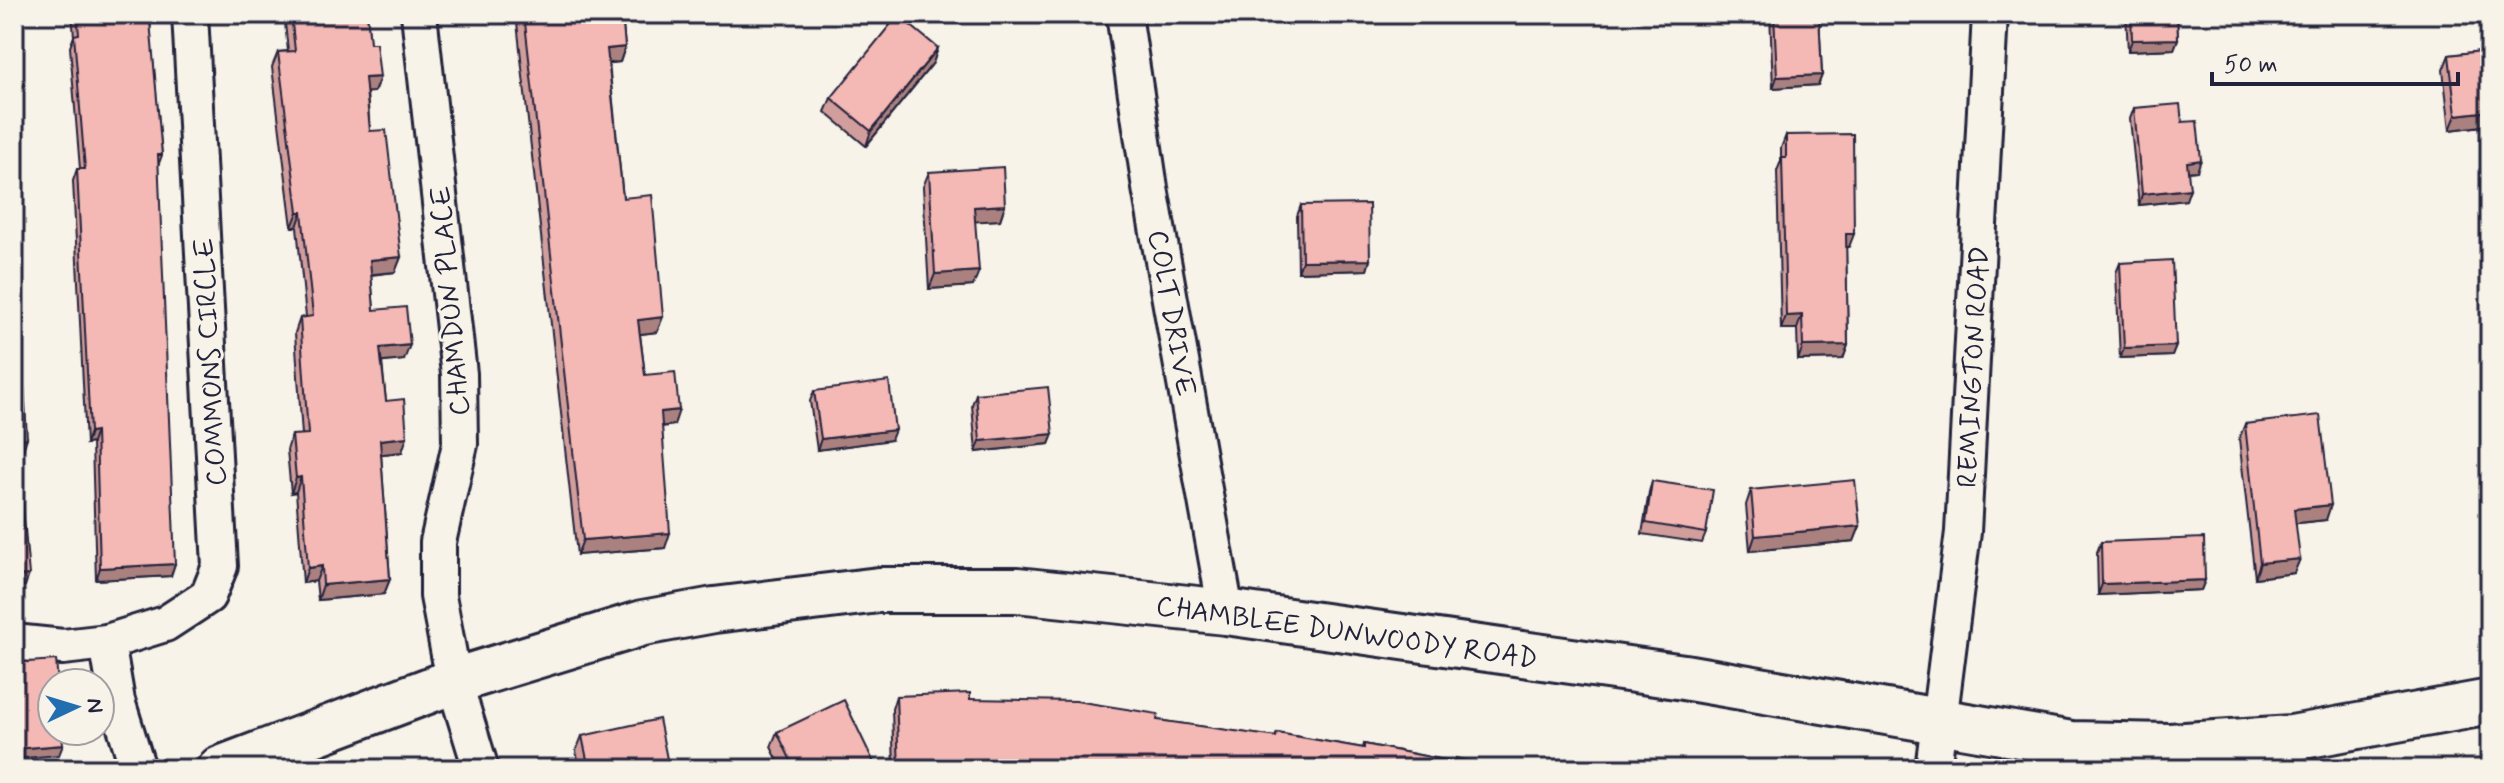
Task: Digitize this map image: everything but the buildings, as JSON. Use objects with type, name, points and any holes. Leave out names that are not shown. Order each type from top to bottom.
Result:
[{"type":"street","name":"COMMONS CIRCLE","points":[[14,642],[63,647],[107,642],[165,624],[208,596],[220,566],[190,14]]},
{"type":"street","name":"CHAMDUN PLACE","points":[[419,14],[459,374],[460,444],[438,542],[438,596],[454,681],[481,769]]},
{"type":"street","name":"COLT DRIVE","points":[[1124,14],[1150,188],[1226,612]]},
{"type":"street","name":"REMINGTON ROAD","points":[[1933,769],[1963,532],[1990,14]]},
{"type":"street","name":"CHAMBLEE DUNWOODY ROAD","points":[[220,769],[454,681],[643,623],[714,610],[879,590],[1017,590],[1226,612],[1684,677],[1941,719],[2071,744],[2170,746],[2292,738],[2490,702]]},
{"type":"street","points":[[107,642],[117,701],[138,769]]}]
